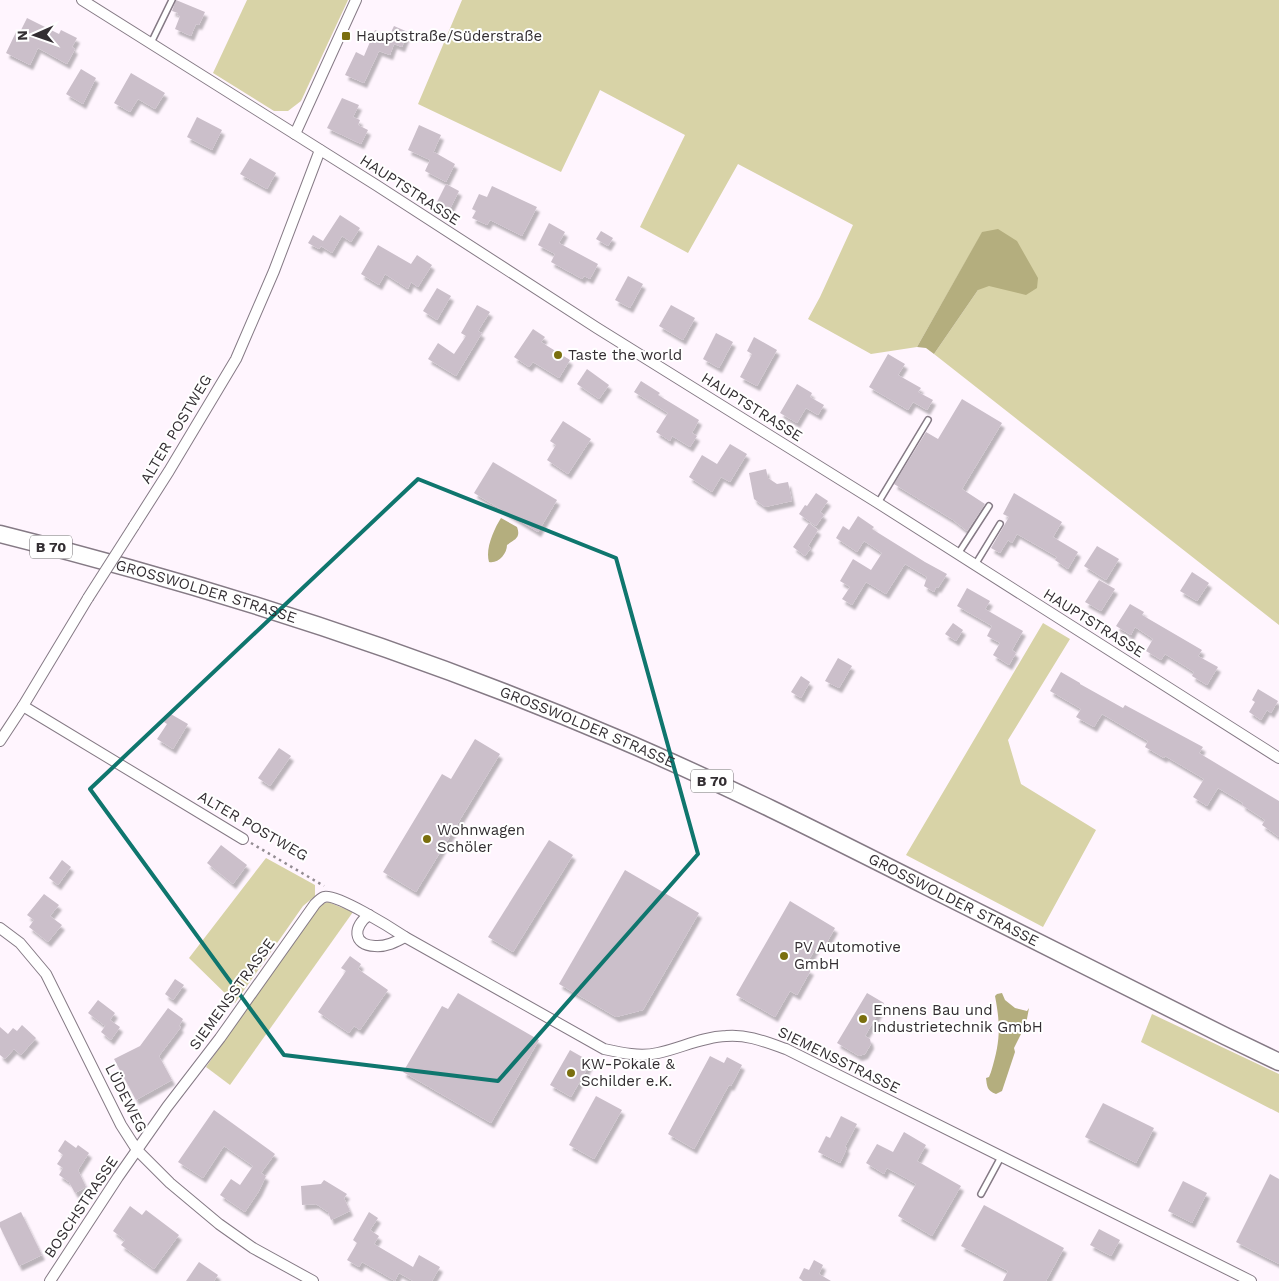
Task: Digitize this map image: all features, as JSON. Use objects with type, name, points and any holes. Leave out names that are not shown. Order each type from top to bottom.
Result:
[{"type":"main road","name":"GROSSWOLDER STRASSE","points":[[0,534],[119,564],[368,642],[487,685],[605,733],[733,790],[1279,1062]]},
{"type":"street","name":"HAUPTSTRASSE","points":[[82,0],[597,328],[878,503],[1279,758]]},
{"type":"street","points":[[295,134],[356,0]]},
{"type":"street","name":"ALTER POSTWEG","points":[[0,741],[169,471],[236,359],[274,271],[320,150]]},
{"type":"street","name":"ALTER POSTWEG","points":[[23,706],[243,839]]},
{"type":"street","name":"SIEMENSSTRASSE","points":[[137,1150],[220,1038],[315,904],[324,897],[335,897],[604,1049],[629,1054],[657,1054],[704,1038],[727,1035],[756,1038],[786,1049],[1252,1281]]},
{"type":"street","points":[[369,915],[361,921],[356,929],[358,938],[363,943],[374,946],[388,945],[405,937]]},
{"type":"street","name":"LÜDEWEG","points":[[0,928],[20,943],[46,974],[121,1125],[137,1150],[170,1183],[219,1224],[253,1248],[313,1281]]},
{"type":"street","name":"BOSCHSTRASSE","points":[[50,1281],[137,1150]]},
{"type":"lane","points":[[151,43],[172,0]]},
{"type":"lane","points":[[878,503],[928,420]]},
{"type":"lane","points":[[958,554],[989,506]]},
{"type":"lane","points":[[975,565],[1000,524]]},
{"type":"lane","points":[[981,1194],[1002,1157]]},
{"type":"path","name":"ALTER POSTWEG","points":[[243,839],[333,891],[335,897]]},
{"type":"highlighted area","points":[[418,479],[616,558],[698,854],[498,1081],[284,1055],[90,789]]},
{"type":"shaded area","points":[[247,0],[348,0],[301,101],[288,111],[274,111],[213,73]]},
{"type":"shaded area","points":[[462,0],[1279,0],[1279,625],[934,354],[978,290],[982,233],[917,347],[871,354],[808,319],[853,225],[738,164],[688,253],[640,227],[685,135],[600,90],[561,172],[418,104]]},
{"type":"shaded area","points":[[998,229],[1017,241],[1038,278],[1037,288],[1026,295],[989,286],[978,290],[934,354],[926,348],[917,347],[982,232]]},
{"type":"shaded area","points":[[501,518],[517,527],[518,536],[507,545],[501,558],[489,562],[489,545]]},
{"type":"shaded area","points":[[1043,623],[1070,639],[1008,740],[1021,784],[1096,830],[1043,927],[906,855]]},
{"type":"shaded area","points":[[266,858],[315,885],[315,896],[303,906],[235,1003],[189,958]]},
{"type":"shaded area","points":[[328,902],[353,912],[230,1085],[206,1067],[308,921],[320,905]]},
{"type":"shaded area","points":[[1002,993],[1005,1000],[1015,1008],[1027,1011],[1029,1008],[1026,1024],[1014,1048],[1015,1052],[1002,1091],[996,1094],[989,1090],[986,1078],[989,1077],[991,1072],[998,1043],[999,1026],[995,996]]},
{"type":"shaded area","points":[[1152,1014],[1279,1074],[1279,1113],[1141,1042]]},
{"type":"building","points":[[176,0],[205,12],[199,25],[196,24],[191,36],[175,29],[180,16],[172,11]]},
{"type":"building","points":[[27,18],[59,34],[61,30],[77,38],[72,47],[75,49],[67,64],[38,48],[30,65],[6,53],[17,30],[20,32]]},
{"type":"building","points":[[394,26],[408,32],[402,47],[394,44],[390,55],[379,51],[364,83],[345,75],[356,52],[364,56],[375,30],[389,36]]},
{"type":"building","points":[[81,69],[96,78],[83,104],[66,94]]},
{"type":"building","points":[[131,73],[165,93],[155,109],[138,99],[130,112],[114,103]]},
{"type":"building","points":[[342,98],[359,105],[353,117],[360,120],[358,125],[368,130],[361,144],[327,128]]},
{"type":"building","points":[[197,117],[222,130],[212,150],[187,137]]},
{"type":"building","points":[[419,125],[441,135],[433,153],[455,164],[446,182],[425,171],[430,160],[408,150]]},
{"type":"building","points":[[250,158],[276,173],[267,189],[240,174]]},
{"type":"building","points":[[446,184],[459,191],[450,209],[437,202]]},
{"type":"building","points":[[492,186],[537,207],[522,236],[490,220],[487,225],[472,218],[476,211],[472,209],[479,194],[487,197]]},
{"type":"building","points":[[340,215],[360,228],[351,242],[342,236],[332,253],[321,246],[319,249],[308,243],[313,235],[323,241]]},
{"type":"building","points":[[549,223],[565,232],[559,243],[598,264],[590,279],[584,276],[582,279],[551,262],[555,254],[538,245]]},
{"type":"building","points":[[601,231],[613,238],[608,246],[596,239]]},
{"type":"building","points":[[378,245],[411,264],[417,255],[432,265],[418,287],[411,282],[408,289],[385,274],[379,285],[361,274]]},
{"type":"building","points":[[628,276],[643,284],[630,308],[615,300]]},
{"type":"building","points":[[437,288],[451,296],[437,320],[423,311]]},
{"type":"building","points":[[477,305],[490,312],[478,331],[482,333],[456,376],[428,359],[438,343],[454,354],[466,336],[461,333]]},
{"type":"building","points":[[671,305],[695,318],[683,340],[659,326]]},
{"type":"building","points":[[533,329],[545,337],[541,342],[570,360],[559,378],[533,362],[529,367],[514,357]]},
{"type":"building","points":[[716,333],[733,342],[719,368],[703,359]]},
{"type":"building","points":[[754,337],[777,350],[757,386],[740,377],[752,354],[747,351]]},
{"type":"building","points":[[888,354],[905,364],[898,375],[921,388],[918,392],[933,400],[927,410],[913,402],[908,410],[869,387]]},
{"type":"building","points":[[587,369],[609,385],[599,399],[577,384]]},
{"type":"building","points":[[641,381],[660,393],[658,395],[699,420],[692,433],[697,436],[690,447],[672,436],[670,441],[656,432],[668,413],[634,392]]},
{"type":"building","points":[[797,384],[812,393],[810,397],[824,405],[818,415],[806,408],[797,423],[780,413]]},
{"type":"building","points":[[962,399],[1002,423],[962,489],[985,504],[967,531],[953,520],[894,484],[926,432],[938,439]]},
{"type":"building","points":[[563,421],[591,439],[568,474],[547,460],[556,445],[550,441]]},
{"type":"building","points":[[730,444],[747,454],[730,482],[721,477],[712,492],[689,477],[702,455],[717,464]]},
{"type":"building","points":[[493,462],[557,500],[538,532],[474,493]]},
{"type":"building","points":[[766,469],[768,478],[777,484],[788,482],[792,501],[765,507],[754,499],[749,473]]},
{"type":"building","points":[[816,493],[828,501],[820,512],[824,515],[816,526],[799,514]]},
{"type":"building","points":[[1014,493],[1062,522],[1053,537],[1078,552],[1068,569],[1055,560],[1057,557],[1017,534],[1012,543],[1008,540],[1000,553],[991,548],[1009,517],[1003,514]]},
{"type":"building","points":[[858,516],[874,527],[872,529],[947,574],[938,588],[936,587],[934,592],[924,586],[927,577],[905,564],[886,594],[866,582],[852,605],[842,599],[850,587],[840,581],[853,559],[871,570],[882,553],[864,541],[857,552],[836,538],[843,526],[849,530]]},
{"type":"building","points":[[809,523],[818,530],[808,546],[811,548],[805,556],[793,547]]},
{"type":"building","points":[[1097,546],[1119,559],[1106,580],[1084,566]]},
{"type":"building","points":[[1192,572],[1209,583],[1197,601],[1180,591]]},
{"type":"building","points":[[1099,580],[1115,589],[1101,611],[1085,602]]},
{"type":"building","points":[[967,588],[990,601],[985,609],[1023,631],[1012,650],[1016,653],[1009,665],[993,655],[1000,643],[987,636],[992,626],[957,606]]},
{"type":"building","points":[[1130,604],[1144,612],[1142,615],[1202,650],[1198,656],[1218,667],[1207,685],[1192,676],[1194,672],[1165,654],[1161,660],[1146,651],[1153,639],[1135,627],[1131,635],[1116,626]]},
{"type":"building","points":[[953,623],[963,630],[956,641],[945,634]]},
{"type":"building","points":[[838,658],[852,666],[839,688],[825,681]]},
{"type":"building","points":[[1061,672],[1123,708],[1125,705],[1203,747],[1199,753],[1279,801],[1279,837],[1262,825],[1265,820],[1242,805],[1243,803],[1218,788],[1207,806],[1193,797],[1204,779],[1165,756],[1164,758],[1145,747],[1148,741],[1102,714],[1094,727],[1076,717],[1081,709],[1050,691]]},
{"type":"building","points":[[801,676],[810,682],[801,698],[791,692]]},
{"type":"building","points":[[1258,689],[1278,701],[1271,713],[1267,710],[1261,720],[1249,712],[1255,702],[1252,700]]},
{"type":"building","points":[[169,713],[188,724],[173,749],[157,739],[167,724],[164,722]]},
{"type":"building","points":[[475,739],[500,754],[416,892],[383,872],[442,774],[451,779]]},
{"type":"building","points":[[279,748],[291,756],[270,786],[258,778]]},
{"type":"building","points":[[549,840],[573,855],[513,952],[488,937]]},
{"type":"building","points":[[221,845],[247,865],[233,884],[207,863]]},
{"type":"building","points":[[62,860],[71,867],[58,885],[49,878]]},
{"type":"building","points":[[625,870],[699,913],[643,1010],[616,1017],[559,984]]},
{"type":"building","points":[[44,894],[59,905],[50,916],[62,925],[48,942],[29,927],[34,920],[27,915]]},
{"type":"building","name":"PV Automotive GmbH","points":[[790,901],[835,928],[825,946],[819,942],[805,967],[811,970],[797,995],[790,991],[775,1017],[736,995]]},
{"type":"building","points":[[350,956],[361,964],[358,969],[388,990],[360,1030],[354,1026],[349,1033],[318,1012],[346,971],[341,968]]},
{"type":"building","points":[[175,979],[184,985],[173,1000],[165,994]]},
{"type":"building","points":[[458,993],[539,1040],[491,1123],[403,1072],[442,1006],[448,1009]]},
{"type":"building","name":"Ennens Bau und Industrietechnik GmbH","points":[[867,993],[884,1003],[865,1036],[870,1039],[871,1044],[865,1054],[859,1056],[837,1043]]},
{"type":"building","points":[[98,1000],[115,1013],[110,1020],[120,1027],[111,1040],[101,1032],[108,1022],[105,1026],[88,1013]]},
{"type":"building","points":[[168,1008],[183,1019],[179,1026],[181,1027],[159,1056],[172,1080],[136,1100],[114,1059],[140,1046]]},
{"type":"building","points":[[22,1025],[36,1038],[21,1055],[14,1049],[5,1059],[0,1055],[0,1027],[8,1034],[13,1028],[17,1031]]},
{"type":"building","name":"KW-Pokale & Schilder e.K.","points":[[570,1050],[591,1062],[571,1097],[550,1085]]},
{"type":"building","points":[[710,1056],[724,1063],[727,1057],[742,1065],[694,1149],[668,1134]]},
{"type":"building","points":[[596,1096],[622,1110],[594,1159],[569,1145]]},
{"type":"building","points":[[1103,1103],[1154,1128],[1136,1163],[1085,1137]]},
{"type":"building","points":[[214,1110],[275,1154],[261,1173],[266,1176],[259,1191],[245,1212],[220,1195],[231,1179],[240,1185],[253,1166],[224,1146],[203,1178],[178,1162]]},
{"type":"building","points":[[841,1116],[857,1124],[845,1147],[847,1148],[840,1163],[818,1152],[826,1136],[830,1138]]},
{"type":"building","points":[[904,1132],[926,1145],[917,1161],[961,1186],[932,1236],[898,1216],[916,1184],[887,1168],[884,1174],[866,1163],[877,1144],[893,1152]]},
{"type":"building","points":[[65,1140],[76,1148],[78,1145],[89,1153],[78,1170],[86,1187],[75,1193],[69,1182],[59,1175],[63,1168],[57,1164],[63,1155],[58,1151]]},
{"type":"building","points":[[1270,1174],[1279,1179],[1279,1264],[1236,1242]]},
{"type":"building","points":[[324,1180],[347,1194],[344,1198],[350,1211],[331,1220],[328,1212],[316,1204],[302,1205],[301,1186],[321,1184]]},
{"type":"building","points":[[1183,1181],[1207,1193],[1192,1223],[1168,1211]]},
{"type":"building","points":[[984,1205],[1064,1248],[1046,1281],[1003,1281],[1008,1271],[961,1246]]},
{"type":"building","points":[[130,1206],[142,1215],[146,1210],[179,1235],[154,1269],[121,1245],[125,1240],[113,1231]]},
{"type":"building","points":[[21,1212],[42,1255],[19,1266],[0,1227],[0,1222]]},
{"type":"building","points":[[369,1212],[378,1218],[370,1230],[379,1236],[374,1244],[413,1267],[419,1255],[440,1267],[432,1281],[413,1281],[399,1273],[395,1281],[362,1262],[359,1267],[347,1260],[357,1243],[353,1240]]},
{"type":"building","points":[[1099,1229],[1120,1240],[1111,1256],[1090,1245]]},
{"type":"building","points":[[814,1260],[823,1265],[819,1274],[831,1281],[803,1281],[799,1278],[804,1268],[809,1270]]},
{"type":"building","points":[[199,1262],[218,1275],[214,1281],[186,1281]]},
{"type":"place","name":"Hauptstraße/Süderstraße","points":[[346,36]]},
{"type":"place","name":"Taste the world","points":[[558,355]]},
{"type":"place","name":"Wohnwagen Schöler","points":[[427,839]]},
{"type":"place","name":"PV Automotive GmbH","points":[[784,956]]},
{"type":"place","name":"Ennens Bau und Industrietechnik GmbH","points":[[863,1019]]},
{"type":"place","name":"KW-Pokale & Schilder e.K.","points":[[571,1073]]}]
